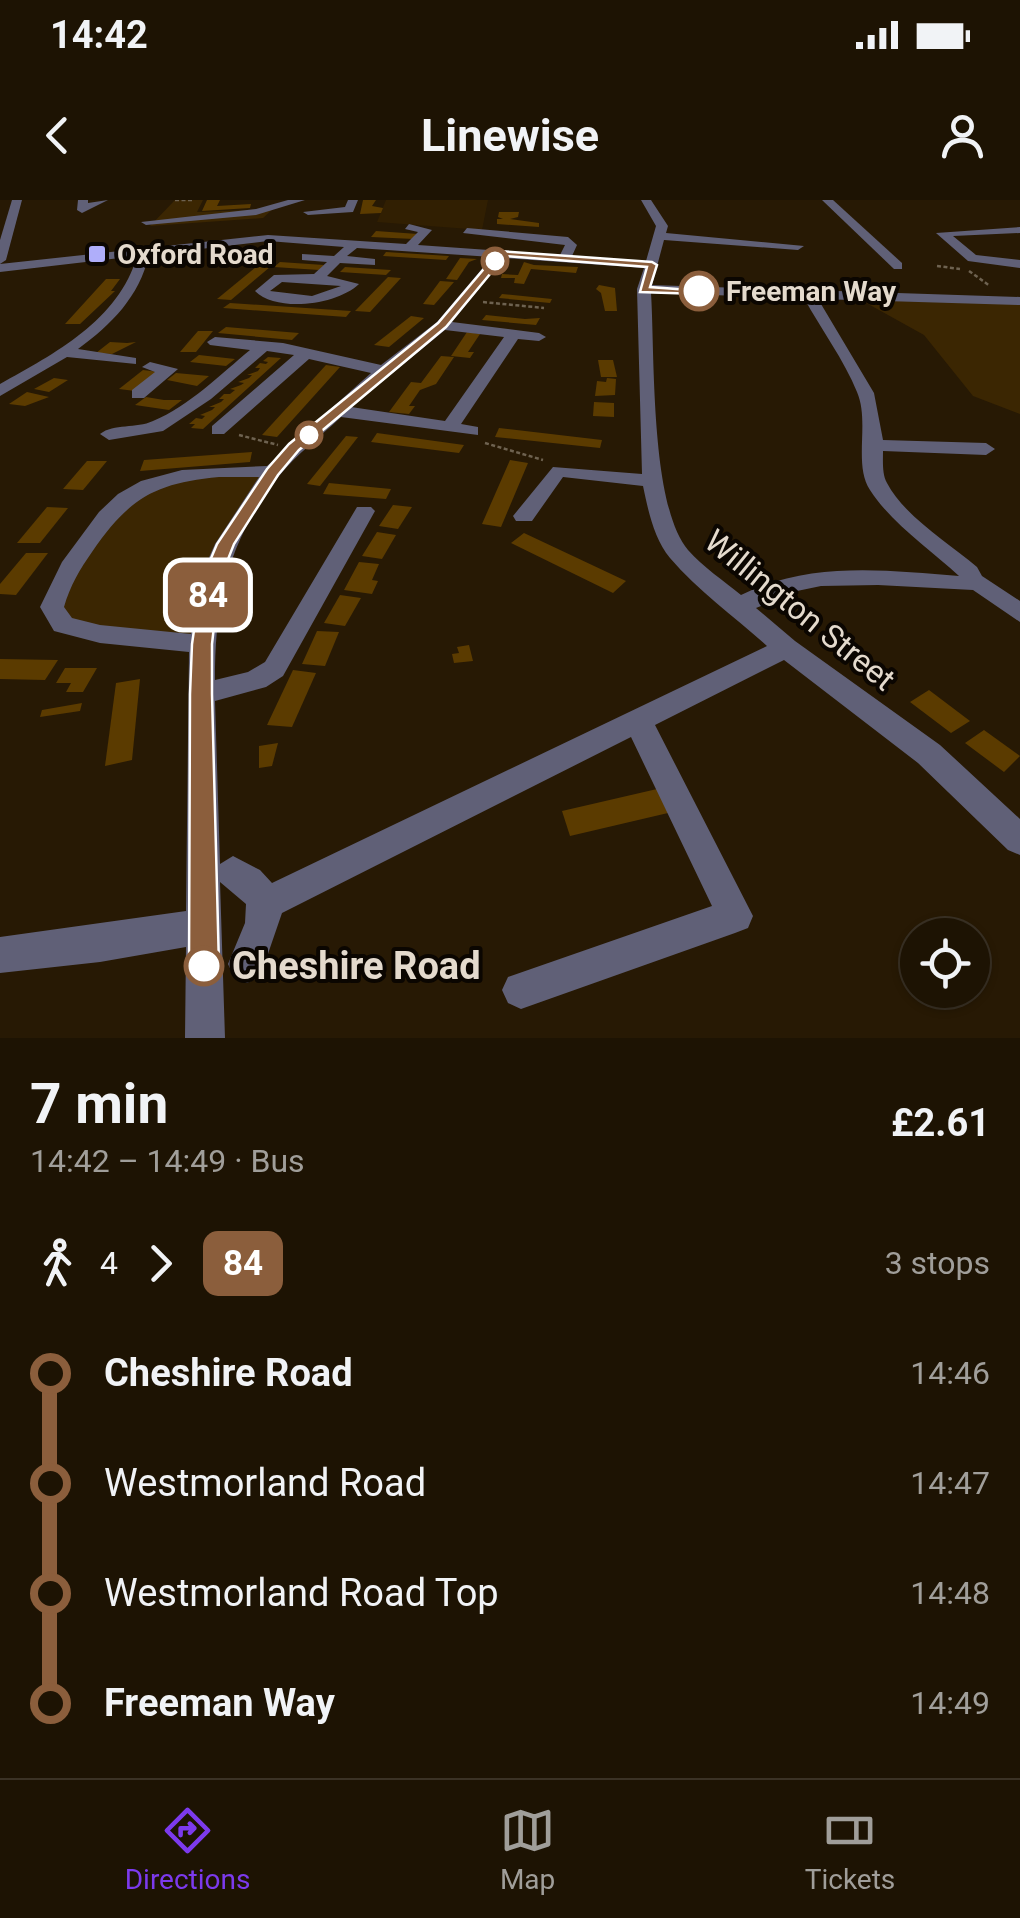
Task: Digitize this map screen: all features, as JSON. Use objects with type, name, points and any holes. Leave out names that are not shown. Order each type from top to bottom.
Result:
[{"type":"street","points":[[0,260],[17,200]]},
{"type":"street","points":[[83,200],[82,210],[104,200]]},
{"type":"street","points":[[243,200],[283,203]]},
{"type":"street","points":[[146,222],[256,212],[300,200]]},
{"type":"street","points":[[599,200],[613,204]]},
{"type":"street","points":[[646,200],[658,216],[662,236],[798,246]]},
{"type":"street","points":[[826,200],[898,266]]},
{"type":"street","points":[[308,212],[351,205]]},
{"type":"street","points":[[0,391],[63,352],[122,302],[140,274],[146,222],[159,206]]},
{"type":"street","points":[[408,228],[426,230],[411,246]]},
{"type":"street","points":[[1020,230],[942,233],[972,258],[1020,264]]},
{"type":"street","points":[[467,231],[561,239],[568,251]]},
{"type":"street","name":"Willington Street","points":[[662,236],[644,290],[652,481],[661,520],[678,552],[736,608],[929,754],[1020,840]]},
{"type":"street","points":[[126,253],[268,238],[503,252],[611,248]]},
{"type":"street","points":[[317,278],[352,284],[332,299],[267,296],[262,292],[279,278],[317,278],[356,242]]},
{"type":"street","points":[[0,268],[168,248]]},
{"type":"street","points":[[568,251],[652,265]]},
{"type":"street","points":[[205,1038],[201,694],[202,644],[210,582],[226,544],[272,472],[294,447],[442,325],[503,252]]},
{"type":"street","points":[[306,257],[371,262]]},
{"type":"street","points":[[644,290],[1015,301]]},
{"type":"street","points":[[809,295],[866,393],[878,487],[901,513],[969,572],[972,580],[1020,614]]},
{"type":"street","points":[[442,325],[539,337]]},
{"type":"street","points":[[451,426],[514,334]]},
{"type":"street","points":[[215,342],[304,354],[385,372]]},
{"type":"street","points":[[109,434],[134,424],[157,427],[205,395],[262,348]]},
{"type":"street","points":[[63,352],[130,361]]},
{"type":"street","points":[[218,430],[304,354]]},
{"type":"street","points":[[150,367],[170,369],[143,390],[205,395]]},
{"type":"street","points":[[338,411],[472,431]]},
{"type":"street","points":[[875,444],[986,449]]},
{"type":"street","points":[[202,644],[100,634],[63,625],[52,607],[57,585],[98,528],[136,492],[185,477],[249,470],[272,472]]},
{"type":"street","points":[[524,516],[560,471],[652,481]]},
{"type":"street","points":[[201,694],[256,680],[274,668],[352,518]]},
{"type":"street","points":[[736,608],[767,590],[826,575],[968,584],[972,580]]},
{"type":"street","points":[[265,904],[786,648]]},
{"type":"street","points":[[521,990],[735,916],[638,721]]},
{"type":"street","points":[[232,872],[251,882],[265,904],[264,924],[248,964]]},
{"type":"street","points":[[0,956],[204,926]]},
{"type":"path","points":[[174,200],[192,200]]},
{"type":"path","points":[[937,266],[970,272],[1015,301]]},
{"type":"path","points":[[463,300],[544,308]]},
{"type":"path","points":[[472,431],[475,432],[469,440],[509,448],[560,471]]},
{"type":"shaded area","points":[[175,200],[203,200],[197,212],[273,209],[263,218],[150,226]]},
{"type":"shaded area","points":[[386,200],[488,200],[482,230],[377,222]]},
{"type":"shaded area","points":[[861,300],[1020,304],[1020,414],[973,396],[924,335]]},
{"type":"shaded area","points":[[272,472],[250,510],[202,644],[63,625],[57,585],[121,502],[185,477]]},
{"type":"building","points":[[207,200],[220,200],[217,206],[251,204],[250,208],[202,211]]},
{"type":"building","points":[[363,200],[376,200],[372,206],[383,208],[381,213],[360,214]]},
{"type":"building","points":[[499,212],[519,212],[518,217],[510,219],[539,223],[539,227],[497,224],[497,219],[503,219],[498,217]]},
{"type":"building","points":[[376,231],[418,234],[414,239],[371,237]]},
{"type":"building","points":[[386,252],[449,256],[446,260],[383,256]]},
{"type":"building","points":[[460,258],[477,259],[469,262],[457,280],[446,279]]},
{"type":"building","points":[[280,262],[324,265],[319,270],[274,267]]},
{"type":"building","points":[[524,262],[578,267],[576,273],[531,269],[524,284],[514,283],[515,278],[501,278],[502,274],[518,275]]},
{"type":"building","points":[[256,267],[270,267],[231,300],[217,299]]},
{"type":"building","points":[[345,267],[391,270],[386,275],[340,272]]},
{"type":"building","points":[[388,277],[401,278],[370,312],[355,311]]},
{"type":"building","points":[[106,279],[120,279],[111,291],[115,291],[80,324],[65,324]]},
{"type":"building","points":[[440,281],[454,282],[434,305],[423,304]]},
{"type":"building","points":[[599,285],[615,288],[617,311],[605,311],[601,293],[596,289]]},
{"type":"building","points":[[502,294],[552,299],[550,303],[499,298]]},
{"type":"building","points":[[230,303],[351,311],[346,317],[223,308]]},
{"type":"building","points":[[486,315],[540,318],[536,325],[482,320]]},
{"type":"building","points":[[411,316],[424,318],[389,347],[374,345]]},
{"type":"building","points":[[226,327],[299,333],[292,340],[218,333]]},
{"type":"building","points":[[198,331],[213,331],[196,352],[180,352]]},
{"type":"building","points":[[467,332],[480,334],[468,352],[474,352],[470,358],[451,356]]},
{"type":"building","points":[[110,342],[136,342],[112,354],[96,353]]},
{"type":"building","points":[[199,355],[235,359],[226,366],[190,362]]},
{"type":"building","points":[[441,356],[454,357],[436,384],[420,390],[409,406],[415,406],[409,414],[389,412],[411,382],[421,383]]},
{"type":"building","points":[[268,357],[281,358],[203,429],[191,428],[195,424],[189,424],[196,418],[202,419],[205,416],[200,415],[212,410],[215,407],[209,407],[221,402],[224,394],[235,390],[230,389],[244,383],[238,382],[258,371],[260,368],[255,368],[266,364],[263,361]]},
{"type":"building","points":[[598,360],[613,360],[617,377],[601,377]]},
{"type":"building","points":[[326,365],[340,367],[277,437],[262,435]]},
{"type":"building","points":[[143,370],[159,372],[135,391],[119,389]]},
{"type":"building","points":[[176,373],[209,376],[197,386],[167,380]]},
{"type":"building","points":[[54,378],[68,380],[49,392],[34,389]]},
{"type":"building","points":[[607,378],[616,379],[615,395],[595,396],[597,381],[606,382]]},
{"type":"building","points":[[27,392],[49,397],[25,406],[9,404]]},
{"type":"building","points":[[146,397],[182,400],[169,410],[135,405]]},
{"type":"building","points":[[594,402],[614,403],[614,417],[593,416]]},
{"type":"building","points":[[499,428],[602,440],[600,448],[495,437]]},
{"type":"building","points":[[377,433],[464,445],[459,453],[371,442]]},
{"type":"building","points":[[346,436],[358,437],[320,486],[307,484]]},
{"type":"building","points":[[252,452],[250,462],[140,471],[144,460]]},
{"type":"building","points":[[510,460],[528,463],[501,527],[482,524]]},
{"type":"building","points":[[87,461],[107,461],[83,490],[63,489]]},
{"type":"building","points":[[329,483],[391,489],[386,499],[323,494]]},
{"type":"building","points":[[393,505],[412,507],[398,529],[379,526]]},
{"type":"building","points":[[47,507],[68,508],[40,543],[17,543]]},
{"type":"building","points":[[377,532],[396,535],[382,559],[362,556]]},
{"type":"building","points":[[524,533],[626,581],[613,593],[511,543]]},
{"type":"building","points":[[26,553],[48,553],[16,595],[0,594],[0,584]]},
{"type":"building","points":[[359,562],[379,564],[372,580],[378,581],[372,594],[344,590]]},
{"type":"building","points":[[340,595],[361,598],[345,626],[324,623]]},
{"type":"building","points":[[317,631],[339,632],[325,666],[302,664]]},
{"type":"building","points":[[469,645],[473,661],[454,663],[452,654],[459,653],[457,647]]},
{"type":"building","points":[[0,659],[58,660],[45,680],[0,679]]},
{"type":"building","points":[[65,668],[97,668],[83,692],[66,692],[71,683],[56,683]]},
{"type":"building","points":[[293,670],[316,673],[292,727],[267,725]]},
{"type":"building","points":[[140,679],[132,760],[105,766],[116,683]]},
{"type":"building","points":[[929,690],[970,721],[951,733],[910,702]]},
{"type":"building","points":[[82,703],[80,711],[40,717],[42,710]]},
{"type":"building","points":[[984,730],[1020,756],[1004,772],[965,743]]},
{"type":"building","points":[[278,743],[272,766],[259,768],[259,746]]},
{"type":"building","points":[[657,789],[668,813],[570,836],[562,811]]},
{"type":"bus line","name":"84","points":[[204,966],[201,694],[202,644],[210,582],[226,544],[272,472],[294,447],[358,391],[442,325],[503,252],[652,265],[644,290],[699,291]]},
{"type":"place","name":"Oxford Road","points":[[97,254]]},
{"type":"place","name":"Freeman Way","points":[[699,291]]},
{"type":"place","name":"Cheshire Road","points":[[204,966]]}]
